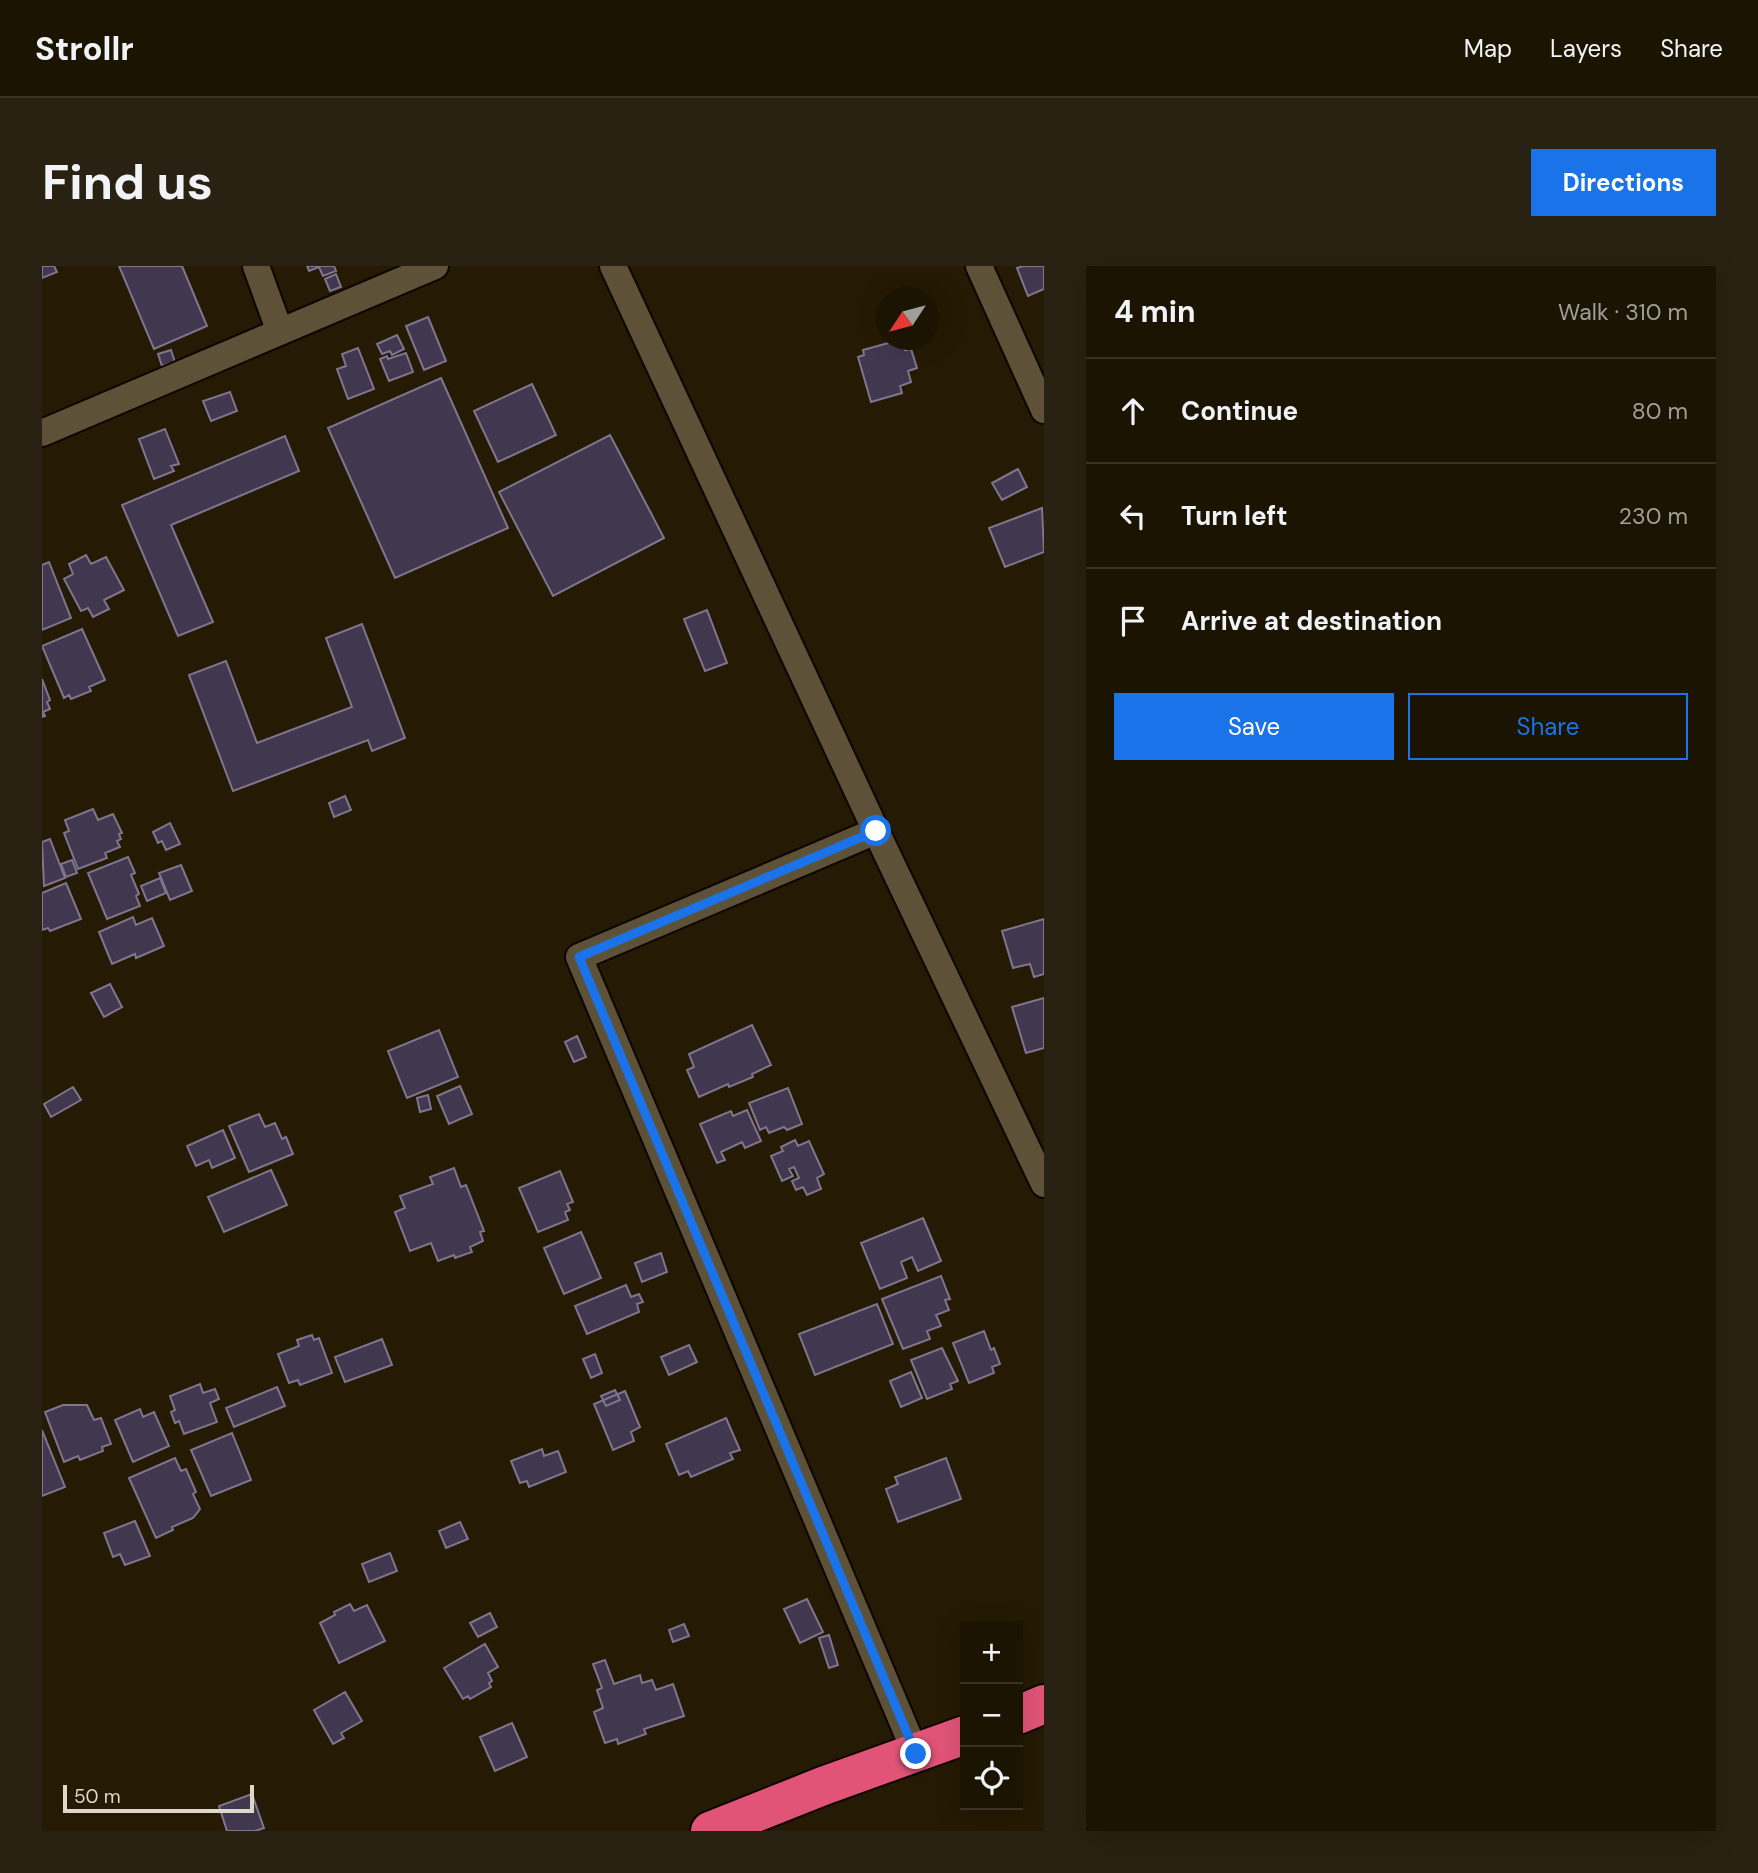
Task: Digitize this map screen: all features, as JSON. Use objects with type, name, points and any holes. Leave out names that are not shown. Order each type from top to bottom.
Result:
[{"type":"highway","points":[[1023,1712],[1044,1704]]},
{"type":"highway","points":[[710,1831],[823,1786],[960,1737]]},
{"type":"street","points":[[256,266],[280,332]]},
{"type":"street","points":[[42,433],[435,266]]},
{"type":"street","points":[[613,266],[1044,1184]]},
{"type":"street","points":[[979,266],[1044,410]]},
{"type":"street","points":[[876,831],[579,957],[916,1754]]},
{"type":"building","points":[[42,266],[54,266],[57,272],[42,278]]},
{"type":"building","points":[[119,266],[182,266],[207,326],[154,349]]},
{"type":"building","points":[[307,266],[334,266],[336,271],[323,276],[319,267],[309,271]]},
{"type":"building","points":[[1044,266],[1044,289],[1028,296],[1017,268]]},
{"type":"building","points":[[336,274],[341,287],[330,291],[325,279]]},
{"type":"building","points":[[428,317],[446,361],[424,370],[406,326]]},
{"type":"building","points":[[397,335],[404,349],[392,355],[390,351],[382,354],[377,344]]},
{"type":"building","points":[[876,346],[876,350],[911,350],[917,368],[908,371],[911,382],[900,386],[902,393],[871,402],[858,357],[864,355],[863,350]]},
{"type":"building","points":[[358,348],[374,389],[348,399],[337,369],[346,366],[342,354]]},
{"type":"building","points":[[171,350],[175,362],[162,366],[158,354]]},
{"type":"building","points":[[406,353],[413,372],[389,381],[380,359]]},
{"type":"building","points":[[441,378],[508,528],[395,578],[328,428]]},
{"type":"building","points":[[532,384],[556,435],[498,462],[474,411]]},
{"type":"building","points":[[230,392],[237,411],[211,421],[203,401]]},
{"type":"building","points":[[165,429],[179,464],[171,466],[174,471],[154,479],[139,439]]},
{"type":"building","points":[[610,435],[664,538],[553,596],[499,492]]},
{"type":"building","points":[[285,436],[299,471],[171,525],[213,622],[178,636],[122,505]]},
{"type":"building","points":[[1018,469],[1027,487],[1002,500],[992,483]]},
{"type":"building","points":[[1042,508],[1044,552],[1005,567],[989,528]]},
{"type":"building","points":[[86,555],[91,564],[106,557],[124,590],[104,600],[109,609],[93,617],[88,608],[81,611],[64,579],[73,574],[69,564]]},
{"type":"building","points":[[49,562],[71,618],[42,630],[42,565]]},
{"type":"building","points":[[707,610],[727,663],[705,671],[684,619]]},
{"type":"building","points":[[362,624],[405,738],[372,751],[368,740],[233,791],[189,675],[226,661],[257,743],[352,707],[326,638]]},
{"type":"building","points":[[82,629],[105,680],[89,687],[91,691],[71,699],[69,695],[64,698],[42,646]]},
{"type":"building","points":[[42,679],[50,700],[47,702],[50,709],[43,712],[45,716],[42,717]]},
{"type":"building","points":[[345,796],[351,810],[334,817],[329,803]]},
{"type":"building","points":[[93,809],[98,820],[113,814],[122,833],[119,834],[121,839],[117,841],[120,847],[105,853],[107,858],[78,869],[64,833],[69,831],[65,820]]},
{"type":"building","points":[[170,823],[180,844],[166,850],[162,841],[158,843],[153,832]]},
{"type":"building","points":[[50,839],[65,878],[44,886],[42,842]]},
{"type":"building","points":[[128,857],[135,873],[131,875],[139,894],[136,896],[140,906],[107,919],[88,873]]},
{"type":"building","points":[[72,860],[77,873],[66,877],[61,864]]},
{"type":"building","points":[[181,865],[192,891],[170,900],[159,873]]},
{"type":"building","points":[[160,878],[166,893],[147,901],[141,886]]},
{"type":"building","points":[[66,883],[81,919],[50,931],[48,928],[42,930],[42,893]]},
{"type":"building","points":[[133,917],[136,925],[152,918],[164,946],[136,958],[135,954],[112,964],[99,932]]},
{"type":"building","points":[[1044,919],[1044,974],[1034,977],[1030,964],[1013,968],[1002,931]]},
{"type":"building","points":[[110,984],[122,1007],[104,1017],[91,993]]},
{"type":"building","points":[[1044,998],[1044,1048],[1026,1053],[1012,1007]]},
{"type":"building","points":[[752,1025],[771,1065],[752,1074],[753,1077],[729,1087],[728,1084],[699,1097],[687,1070],[694,1067],[689,1054]]},
{"type":"building","points":[[439,1030],[458,1077],[407,1098],[388,1051]]},
{"type":"building","points":[[577,1036],[586,1057],[574,1062],[565,1042]]},
{"type":"building","points":[[460,1086],[472,1114],[449,1124],[437,1096]]},
{"type":"building","points":[[73,1087],[81,1100],[51,1117],[44,1104]]},
{"type":"building","points":[[788,1088],[802,1124],[769,1133],[766,1127],[760,1130],[749,1103]]},
{"type":"building","points":[[428,1095],[431,1109],[420,1112],[417,1098]]},
{"type":"building","points":[[747,1110],[761,1141],[745,1148],[742,1142],[721,1152],[725,1160],[717,1163],[700,1124],[731,1111],[733,1116]]},
{"type":"building","points":[[259,1114],[265,1127],[275,1123],[282,1139],[286,1137],[293,1154],[249,1172],[229,1126]]},
{"type":"building","points":[[223,1130],[235,1158],[212,1168],[209,1160],[196,1166],[187,1146]]},
{"type":"building","points":[[795,1140],[798,1146],[809,1141],[824,1174],[817,1178],[821,1189],[807,1195],[803,1187],[796,1190],[792,1181],[799,1178],[794,1167],[789,1169],[793,1176],[782,1181],[771,1156],[783,1151],[781,1147]]},
{"type":"building","points":[[454,1168],[461,1187],[466,1185],[484,1231],[480,1232],[483,1241],[470,1247],[472,1252],[438,1261],[431,1243],[410,1251],[395,1212],[405,1208],[400,1196],[433,1184],[430,1177]]},
{"type":"building","points":[[271,1170],[287,1205],[224,1232],[208,1197]]},
{"type":"building","points":[[560,1171],[573,1202],[567,1204],[570,1210],[565,1212],[568,1220],[538,1232],[519,1188]]},
{"type":"building","points":[[923,1218],[941,1261],[918,1271],[912,1257],[901,1262],[907,1278],[880,1289],[861,1243]]},
{"type":"building","points":[[581,1232],[601,1278],[564,1294],[544,1248]]},
{"type":"building","points":[[661,1253],[667,1272],[642,1282],[635,1263]]},
{"type":"building","points":[[941,1276],[950,1299],[945,1300],[949,1310],[936,1315],[941,1326],[927,1331],[930,1339],[903,1349],[882,1299]]},
{"type":"building","points":[[626,1285],[631,1297],[639,1294],[643,1302],[637,1304],[639,1312],[587,1334],[575,1306]]},
{"type":"building","points":[[877,1304],[893,1344],[815,1375],[799,1334]]},
{"type":"building","points":[[984,1331],[1000,1364],[992,1367],[994,1373],[969,1383],[953,1343]]},
{"type":"building","points":[[312,1335],[314,1340],[319,1338],[332,1373],[300,1385],[298,1380],[289,1383],[278,1354],[299,1346],[297,1340]]},
{"type":"building","points":[[382,1339],[392,1365],[345,1382],[335,1357]]},
{"type":"building","points":[[689,1345],[697,1362],[669,1375],[661,1357]]},
{"type":"building","points":[[942,1348],[958,1381],[950,1384],[952,1389],[927,1399],[911,1360]]},
{"type":"building","points":[[595,1354],[602,1373],[591,1378],[583,1359]]},
{"type":"building","points":[[911,1372],[922,1398],[901,1407],[890,1381]]},
{"type":"building","points":[[200,1384],[203,1393],[215,1389],[219,1399],[210,1403],[217,1422],[184,1434],[179,1421],[175,1423],[171,1412],[175,1410],[170,1396]]},
{"type":"building","points":[[277,1387],[285,1406],[234,1427],[226,1408]]},
{"type":"building","points":[[615,1390],[620,1400],[606,1406],[601,1396]]},
{"type":"building","points":[[625,1391],[640,1427],[631,1432],[634,1441],[613,1450],[594,1404]]},
{"type":"building","points":[[63,1405],[87,1405],[94,1420],[101,1418],[111,1444],[102,1447],[103,1451],[80,1460],[78,1456],[64,1462],[45,1412]]},
{"type":"building","points":[[140,1409],[143,1417],[154,1412],[169,1446],[133,1462],[115,1420]]},
{"type":"building","points":[[726,1418],[740,1450],[730,1453],[733,1459],[691,1477],[688,1471],[679,1475],[666,1444]]},
{"type":"building","points":[[42,1430],[65,1487],[42,1496]]},
{"type":"building","points":[[232,1433],[251,1480],[211,1496],[191,1450]]},
{"type":"building","points":[[542,1449],[544,1456],[558,1451],[566,1472],[529,1487],[527,1481],[520,1483],[511,1461]]},
{"type":"building","points":[[175,1458],[181,1471],[186,1469],[200,1509],[193,1518],[156,1538],[129,1478]]},
{"type":"building","points":[[946,1458],[961,1499],[898,1522],[886,1489],[898,1484],[895,1477]]},
{"type":"building","points":[[135,1521],[150,1556],[125,1565],[120,1554],[113,1557],[104,1533]]},
{"type":"building","points":[[460,1522],[468,1539],[446,1548],[439,1531]]},
{"type":"building","points":[[390,1553],[397,1571],[369,1582],[362,1564]]},
{"type":"building","points":[[807,1599],[823,1632],[800,1643],[784,1609]]},
{"type":"building","points":[[350,1604],[354,1611],[367,1605],[385,1641],[339,1663],[320,1623]]},
{"type":"building","points":[[490,1613],[497,1627],[478,1637],[470,1623]]},
{"type":"building","points":[[684,1624],[689,1636],[673,1642],[669,1630]]},
{"type":"building","points":[[829,1635],[838,1665],[829,1668],[819,1638]]},
{"type":"building","points":[[485,1644],[498,1667],[488,1673],[492,1681],[489,1683],[491,1687],[470,1699],[468,1696],[463,1699],[444,1668]]},
{"type":"building","points":[[605,1660],[614,1684],[640,1675],[642,1683],[652,1680],[656,1690],[673,1684],[684,1716],[644,1729],[646,1734],[618,1744],[617,1739],[605,1743],[594,1712],[603,1708],[597,1690],[602,1688],[593,1664]]},
{"type":"building","points":[[345,1692],[362,1721],[341,1733],[344,1738],[333,1744],[314,1710]]},
{"type":"building","points":[[512,1723],[527,1757],[495,1771],[480,1737]]},
{"type":"building","points":[[252,1794],[264,1828],[255,1831],[227,1831],[219,1806]]},
{"type":"route","points":[[876,831],[579,957],[916,1754]]}]
